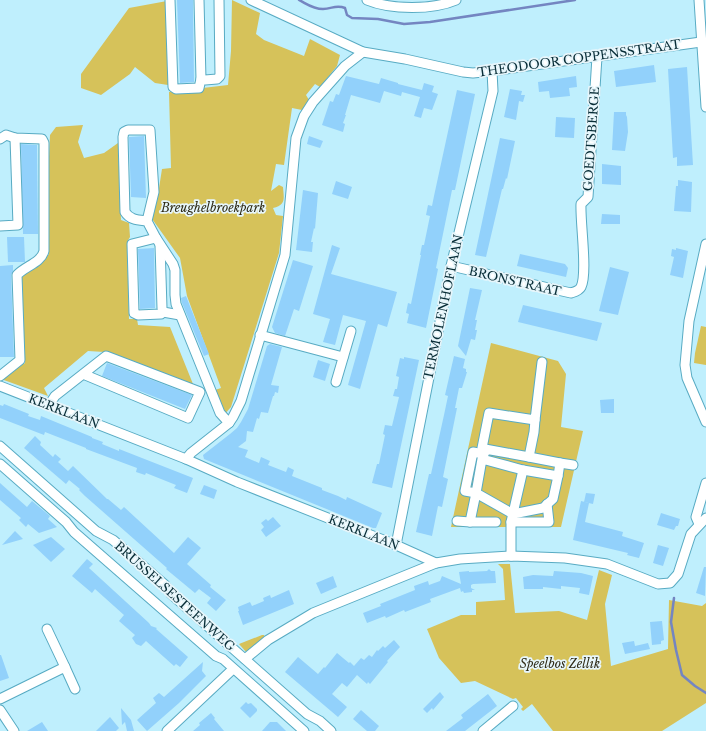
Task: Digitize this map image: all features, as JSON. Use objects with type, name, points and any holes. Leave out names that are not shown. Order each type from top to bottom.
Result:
[{"type":"street","points":[[170,0],[173,87],[176,89],[199,88],[201,79],[198,0]]},
{"type":"street","points":[[201,79],[217,79],[220,76],[219,0]]},
{"type":"street","name":"THEODOOR COPPENSSTRAAT","points":[[251,0],[363,52],[473,73],[701,42]]},
{"type":"street","points":[[367,0],[377,4],[403,8],[446,4],[456,0]]},
{"type":"street","points":[[699,0],[706,107]]},
{"type":"street","points":[[186,459],[191,453],[229,423],[241,400],[285,255],[296,138],[304,116],[345,66],[363,52]]},
{"type":"street","name":"GOEDTSBERGE","points":[[579,290],[584,273],[580,217],[581,204],[588,197],[597,56]]},
{"type":"street","name":"TERMOLENHOFLAAN","points":[[396,544],[450,266],[493,91],[492,71]]},
{"type":"street","points":[[147,221],[132,219],[124,212],[122,137],[124,132],[128,130],[150,130],[154,192],[147,221],[173,264],[175,270],[176,304],[220,413],[229,423]]},
{"type":"street","points":[[0,140],[6,135],[15,138],[42,139],[44,143],[44,251],[40,259],[22,270],[17,275],[20,360],[0,376]]},
{"type":"street","points":[[0,226],[18,226],[15,138]]},
{"type":"street","points":[[158,241],[163,312]]},
{"type":"street","points":[[158,241],[134,243],[132,246],[134,313],[138,315],[161,314],[163,312],[180,315]]},
{"type":"street","points":[[706,244],[689,321],[685,365],[687,378],[706,422]]},
{"type":"street","name":"BRONSTRAAT","points":[[450,266],[571,293],[579,290]]},
{"type":"street","points":[[336,382],[351,331]]},
{"type":"street","points":[[260,335],[343,357]]},
{"type":"street","points":[[49,405],[55,396],[83,374],[106,356],[200,392],[188,418],[83,374]]},
{"type":"street","points":[[529,457],[534,432],[542,362]]},
{"type":"street","name":"KERKLAAN","points":[[0,386],[186,459],[237,482],[396,544],[436,563]]},
{"type":"street","points":[[535,420],[488,413],[482,448],[484,454],[523,470],[558,476]]},
{"type":"street","name":"BRUSSELSESTEENWEG","points":[[0,446],[96,531],[107,536],[118,544],[165,585],[171,594],[307,714],[320,721],[331,731]]},
{"type":"street","points":[[548,504],[549,522],[512,521],[476,493],[465,492],[473,452],[529,457],[573,465]]},
{"type":"street","points":[[512,521],[543,508],[553,499],[560,463]]},
{"type":"street","name":"BRUSSELSESTEENWEG","points":[[0,464],[66,522],[74,532],[216,656],[223,659],[304,731]]},
{"type":"street","points":[[511,556],[512,521],[523,470]]},
{"type":"street","points":[[245,659],[268,640],[312,613],[436,563],[460,559],[511,556],[565,558],[607,564],[658,584],[670,583],[678,574],[691,534],[702,521],[696,517],[706,483]]},
{"type":"street","points":[[470,522],[476,493]]},
{"type":"street","points":[[457,521],[496,522]]},
{"type":"street","points":[[47,629],[75,689]]},
{"type":"street","points":[[0,699],[65,667]]},
{"type":"street","points":[[167,731],[234,669]]},
{"type":"street","points":[[483,731],[513,706]]},
{"type":"street","points":[[0,710],[14,731]]},
{"type":"green space","name":"Breughelbroekpark","points":[[232,0],[260,13],[256,34],[264,40],[304,56],[310,39],[340,55],[337,66],[320,87],[315,84],[306,95],[309,100],[302,110],[292,108],[284,165],[276,164],[271,191],[279,185],[283,187],[283,201],[280,205],[273,208],[276,215],[283,216],[279,253],[231,407],[224,415],[215,390],[221,388],[187,296],[180,258],[150,216],[157,201],[162,169],[171,168],[169,92],[228,85],[231,51]]},
{"type":"green space","points":[[167,1],[168,85],[155,83],[135,67],[130,74],[101,95],[81,88],[81,74],[129,8]]},
{"type":"green space","points":[[83,125],[78,142],[84,158],[104,153],[118,143],[121,220],[129,223],[130,237],[127,242],[129,319],[137,319],[138,325],[170,327],[193,384],[192,386],[104,352],[88,351],[44,388],[48,396],[1,379],[25,363],[21,276],[36,268],[49,254],[46,161],[49,157],[50,135],[56,127]]},
{"type":"green space","points":[[701,326],[706,327],[706,365],[694,363]]},
{"type":"green space","points":[[491,343],[558,361],[566,374],[561,427],[583,431],[561,527],[451,527]]},
{"type":"green space","name":"Speelbos Zellik","points":[[498,564],[510,564],[515,613],[559,611],[587,620],[599,570],[612,575],[605,604],[611,666],[668,649],[669,600],[702,606],[706,603],[706,703],[662,731],[553,731],[532,704],[523,711],[521,709],[523,707],[516,698],[513,699],[475,681],[461,683],[439,658],[427,629],[461,615],[476,615],[476,602],[505,600],[503,569]]},
{"type":"green space","points":[[262,635],[265,637],[247,653],[239,644]]},
{"type":"building","points":[[177,0],[193,0],[194,82],[180,83]]},
{"type":"building","points":[[654,65],[656,82],[616,87],[614,71]]},
{"type":"building","points":[[687,67],[693,165],[677,166],[677,157],[673,158],[668,69]]},
{"type":"building","points":[[346,76],[379,84],[381,78],[422,90],[424,83],[434,86],[432,92],[438,94],[432,110],[424,108],[421,118],[414,116],[420,97],[402,92],[401,96],[384,91],[380,103],[351,95],[343,123],[345,124],[343,132],[322,125],[330,101],[333,102],[336,94],[339,95]]},
{"type":"building","points":[[576,76],[577,87],[569,88],[570,96],[550,98],[549,91],[539,92],[538,82]]},
{"type":"building","points":[[510,89],[522,91],[521,95],[525,95],[523,102],[519,101],[516,120],[504,117]]},
{"type":"building","points":[[457,90],[475,94],[455,190],[452,190],[436,268],[438,269],[426,328],[407,323],[409,314],[406,313],[408,303],[411,304],[422,245],[424,245],[430,216],[426,215],[428,205],[432,206]]},
{"type":"building","points":[[614,112],[626,112],[628,132],[625,151],[612,150]]},
{"type":"building","points":[[556,117],[575,118],[574,138],[555,137]]},
{"type":"building","points":[[144,136],[146,198],[131,197],[129,137]]},
{"type":"building","points":[[309,136],[323,141],[320,148],[307,144]]},
{"type":"building","points":[[500,138],[515,141],[507,179],[506,178],[502,189],[486,257],[475,255]]},
{"type":"building","points":[[21,144],[37,145],[38,234],[23,234]]},
{"type":"building","points":[[602,164],[621,166],[621,185],[602,184]]},
{"type":"building","points":[[678,180],[692,182],[691,212],[674,211],[676,186],[678,186]]},
{"type":"building","points":[[336,181],[352,187],[348,199],[332,194]]},
{"type":"building","points":[[303,190],[318,193],[315,229],[314,228],[311,242],[313,242],[312,252],[296,250]]},
{"type":"building","points":[[602,214],[620,215],[620,224],[601,224]]},
{"type":"building","points":[[7,237],[24,237],[25,262],[8,262]]},
{"type":"building","points":[[332,245],[340,248],[331,274],[397,292],[387,327],[378,324],[360,389],[348,385],[366,321],[343,315],[335,345],[323,342],[330,319],[313,314]]},
{"type":"building","points":[[154,248],[155,308],[140,309],[138,249]]},
{"type":"building","points":[[676,248],[688,251],[683,278],[670,275],[674,257],[671,256],[672,249],[676,250]]},
{"type":"building","points":[[520,254],[565,264],[568,268],[566,277],[517,266]]},
{"type":"building","points":[[293,260],[313,266],[299,311],[294,309],[285,336],[275,333],[272,327]]},
{"type":"building","points":[[13,265],[11,275],[14,357],[0,357],[0,266]]},
{"type":"building","points":[[610,267],[629,272],[618,315],[599,311]]},
{"type":"building","points":[[470,288],[482,290],[475,320],[477,320],[475,330],[477,330],[475,340],[471,339],[466,356],[458,346]]},
{"type":"building","points":[[186,296],[209,354],[204,356],[182,303],[181,298]]},
{"type":"building","points":[[523,305],[602,323],[597,341],[518,322]]},
{"type":"building","points":[[270,344],[282,347],[271,385],[279,386],[278,393],[275,392],[273,396],[268,413],[261,412],[259,419],[257,418],[253,432],[247,431],[246,441],[238,447],[248,450],[245,457],[259,463],[261,457],[270,461],[268,465],[286,472],[288,467],[294,470],[292,476],[322,488],[322,490],[346,500],[347,497],[382,513],[376,528],[204,459],[203,455],[237,428],[241,422],[248,409],[267,346]]},
{"type":"building","points":[[454,356],[465,359],[463,368],[466,369],[467,372],[462,388],[459,388],[455,408],[457,408],[443,477],[448,479],[442,507],[438,506],[432,536],[416,532],[444,415],[448,396],[445,395]]},
{"type":"building","points":[[404,357],[419,360],[392,488],[372,483],[377,464],[379,464],[385,435],[383,434],[385,425],[392,426],[399,397],[393,396],[395,389],[397,389],[399,377],[396,376],[400,358],[404,359]]},
{"type":"building","points":[[318,360],[330,364],[325,381],[313,377]]},
{"type":"building","points":[[107,363],[192,395],[185,409],[102,376]]},
{"type":"building","points":[[614,399],[614,413],[601,413],[600,400]]},
{"type":"building","points":[[4,404],[29,414],[28,416],[40,420],[41,416],[92,437],[103,442],[102,444],[119,451],[119,449],[193,478],[187,493],[174,488],[176,485],[146,473],[145,475],[136,472],[137,468],[45,432],[44,435],[0,418],[0,405],[3,406]]},
{"type":"building","points":[[35,436],[41,442],[40,445],[53,457],[55,454],[61,459],[58,462],[68,471],[73,466],[107,499],[121,510],[124,507],[174,553],[188,537],[201,548],[187,564],[211,585],[210,587],[226,600],[216,611],[207,603],[211,598],[199,589],[195,593],[85,496],[79,490],[80,489],[69,480],[66,484],[24,448]]},
{"type":"building","points":[[0,483],[27,507],[32,501],[50,516],[48,519],[57,527],[39,533],[28,524],[26,527],[19,520],[21,518],[0,500]]},
{"type":"building","points":[[204,485],[217,490],[214,499],[200,494]]},
{"type":"building","points":[[586,493],[595,494],[593,504],[584,502]]},
{"type":"building","points":[[581,501],[589,503],[585,522],[623,532],[622,536],[644,543],[639,558],[627,555],[628,553],[573,540]]},
{"type":"building","points":[[661,513],[680,519],[678,526],[676,526],[674,530],[657,525]]},
{"type":"building","points":[[273,517],[281,526],[266,537],[261,530],[264,527],[261,523],[266,519],[268,521]]},
{"type":"building","points":[[15,531],[23,539],[2,545]]},
{"type":"building","points":[[51,537],[65,549],[51,562],[33,545]]},
{"type":"building","points":[[658,545],[669,548],[663,566],[653,563]]},
{"type":"building","points":[[87,559],[93,564],[89,568],[151,626],[157,628],[156,629],[188,657],[180,667],[176,664],[174,666],[146,641],[141,646],[136,644],[132,638],[135,635],[119,621],[124,615],[95,589],[92,593],[72,576]]},
{"type":"building","points":[[704,567],[706,567],[705,596],[696,593]]},
{"type":"building","points":[[489,569],[491,571],[495,571],[496,583],[473,584],[471,585],[471,588],[475,590],[472,590],[472,592],[461,592],[460,588],[430,599],[431,602],[405,612],[404,610],[386,618],[385,616],[367,623],[363,613],[381,606],[380,604],[415,590],[414,586],[428,581],[429,585],[440,581],[442,576],[461,584],[459,572],[487,571]]},
{"type":"building","points":[[554,571],[581,573],[593,576],[589,595],[579,593],[580,588],[561,586],[561,589],[543,587],[543,589],[524,589],[523,577],[533,575],[553,576]]},
{"type":"building","points":[[333,576],[337,587],[321,594],[316,583]]},
{"type":"building","points":[[289,590],[294,604],[243,625],[238,607],[250,602],[252,606],[264,601],[263,598],[270,595],[271,598]]},
{"type":"building","points":[[662,621],[664,640],[661,641],[661,644],[652,645],[650,622]]},
{"type":"building","points":[[394,640],[400,647],[387,661],[388,662],[370,684],[368,682],[367,684],[357,675],[347,687],[342,683],[332,694],[347,707],[338,717],[285,672],[298,657],[318,674],[337,653],[354,666],[361,658],[364,660],[369,655],[372,657],[377,650],[378,651],[383,646],[385,648]]},
{"type":"building","points":[[634,641],[635,646],[648,643],[650,649],[625,654],[622,643]]},
{"type":"building","points":[[0,655],[9,678],[0,681]]},
{"type":"building","points":[[203,662],[202,671],[206,676],[179,703],[147,731],[137,720],[156,703],[153,698],[159,693],[164,697]]},
{"type":"building","points":[[440,692],[444,697],[433,710],[432,708],[427,713],[423,709]]},
{"type":"building","points":[[488,694],[497,706],[465,731],[446,731],[463,718],[461,715]]},
{"type":"building","points":[[246,702],[248,704],[251,703],[257,709],[257,711],[250,718],[240,708]]},
{"type":"building","points":[[121,708],[131,720],[134,731],[127,731],[125,722],[122,725]]},
{"type":"building","points":[[361,710],[379,726],[375,731],[367,731],[353,719]]},
{"type":"building","points":[[211,713],[224,731],[193,731],[200,725],[199,723]]},
{"type":"building","points":[[110,717],[119,728],[116,731],[96,731]]},
{"type":"building","points":[[42,722],[48,731],[27,731]]},
{"type":"building","points":[[270,722],[277,722],[286,731],[262,731]]},
{"type":"waterway","points":[[299,0],[319,9],[336,7],[345,8],[347,15],[352,18],[378,19],[404,24],[430,22],[575,0]]},
{"type":"waterway","points":[[674,598],[671,622],[682,675],[706,693]]}]
